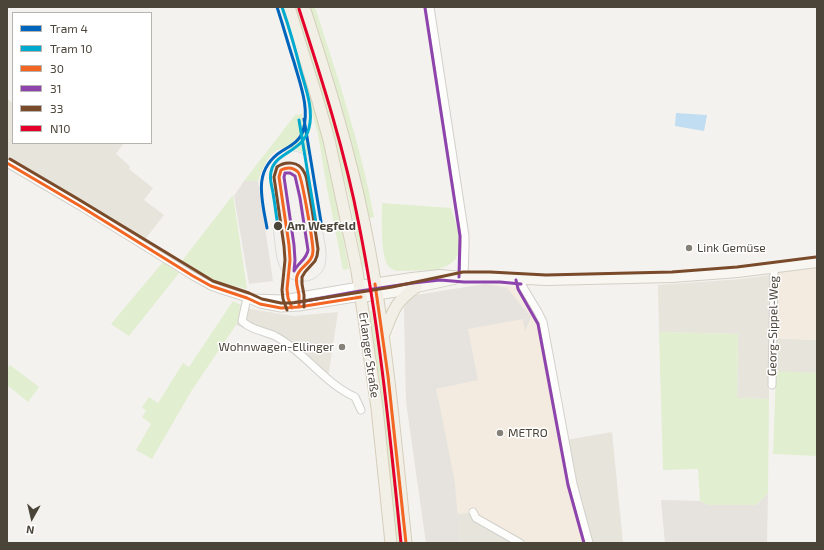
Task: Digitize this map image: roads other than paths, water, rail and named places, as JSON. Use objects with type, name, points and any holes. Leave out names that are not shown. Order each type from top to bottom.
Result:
[{"type":"main road","name":"Erlanger Straße","points":[[289,7],[329,140],[359,286],[377,408],[391,543]]},
{"type":"main road","name":"Erlanger Straße","points":[[304,7],[332,96],[355,182],[364,223],[383,337],[406,543]]},
{"type":"main road","points":[[383,337],[398,303],[404,296],[416,287]]},
{"type":"street","points":[[430,7],[465,236],[466,246],[464,277]]},
{"type":"street","points":[[7,163],[211,286],[260,304],[270,306],[292,308],[361,297],[376,289],[412,278],[440,276],[557,280],[665,277],[738,272],[817,262]]},
{"type":"street","name":"Georg-Sippel-Weg","points":[[772,385],[774,267]]},
{"type":"street","points":[[247,298],[283,299],[359,286],[376,289],[416,287],[464,277]]},
{"type":"street","points":[[521,279],[523,288],[538,312],[542,322],[573,484],[589,543]]},
{"type":"street","points":[[247,298],[242,321],[246,326],[274,336],[290,346],[345,392],[355,397],[361,410]]},
{"type":"street","points":[[472,512],[476,518],[520,543]]},
{"type":"water","points":[[676,113],[707,115],[704,131],[675,126]]},
{"type":"tram line","name":"4","points":[[267,228],[261,186],[266,167],[282,151],[300,138],[305,122],[305,105],[301,87],[277,7]]},
{"type":"tram line","name":"10","points":[[278,226],[270,180],[273,165],[277,160],[301,143],[306,136],[310,120],[310,105],[282,7]]},
{"type":"tram line","name":"4","points":[[304,119],[322,228]]},
{"type":"tram line","name":"10","points":[[299,120],[317,229]]},
{"type":"tram line","points":[[278,153],[284,151],[300,152],[308,159],[313,170]]},
{"type":"tram line","points":[[273,227],[276,254],[279,265],[286,275],[291,279],[298,281],[311,280],[322,272],[326,261],[325,242],[322,228]]},
{"type":"place","name":"Am Wegfeld","points":[[278,226]]},
{"type":"place","name":"Link Gemüse","points":[[689,248]]},
{"type":"place","name":"Wohnwagen-Ellinger","points":[[342,347]]},
{"type":"place","name":"METRO","points":[[500,433]]}]
